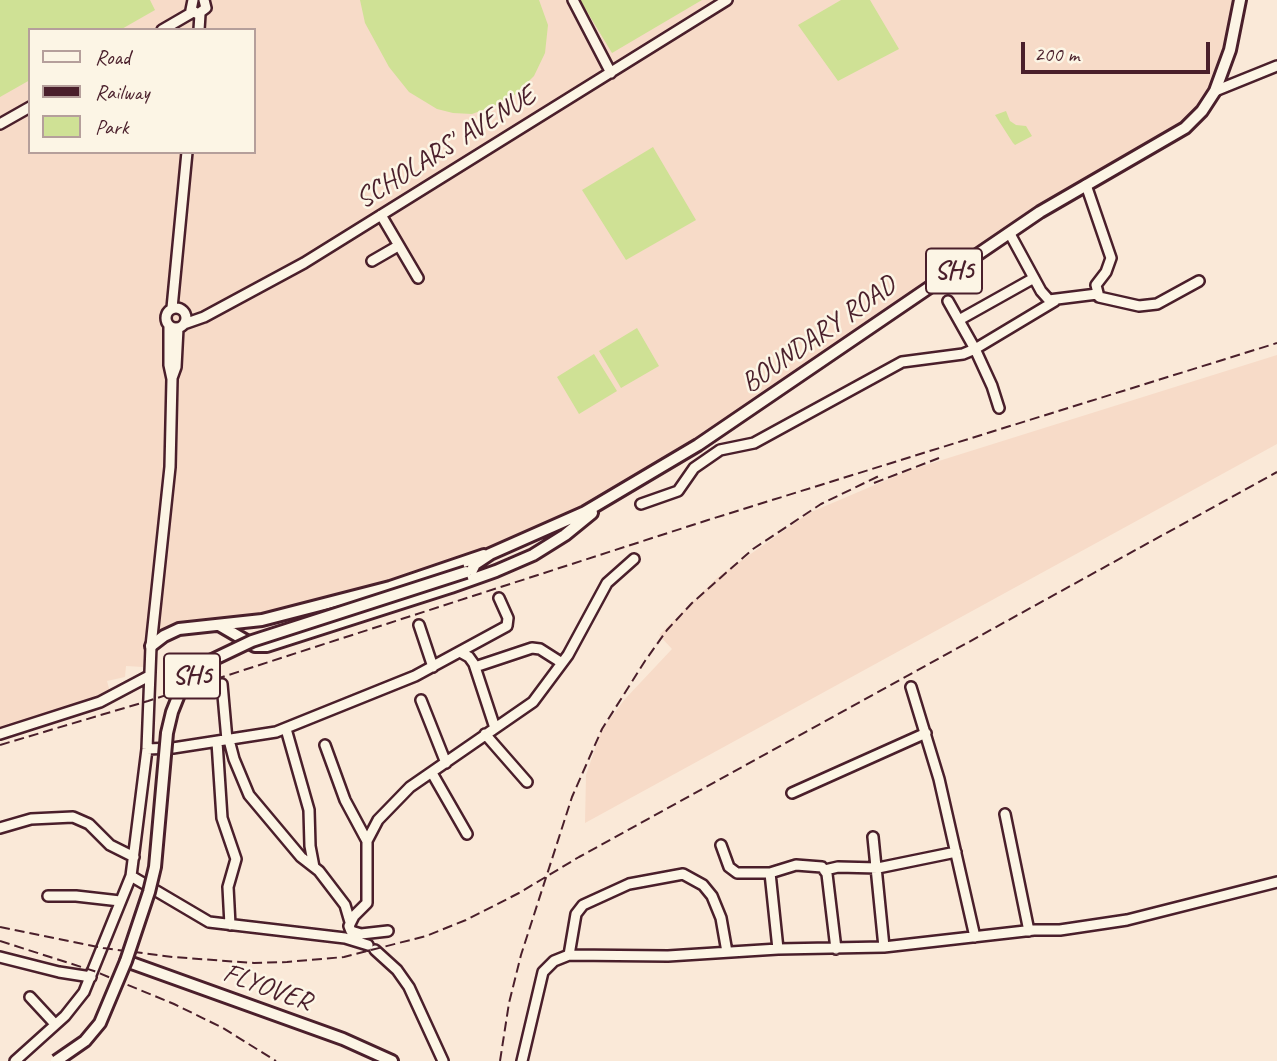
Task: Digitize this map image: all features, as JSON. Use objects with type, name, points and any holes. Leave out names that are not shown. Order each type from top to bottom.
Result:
[{"type":"main road","name":"BOUNDARY ROAD","points":[[490,554],[608,500],[727,427],[1040,212],[1185,128],[1202,111],[1215,91],[1230,50],[1240,0]]},
{"type":"main road","name":"BOUNDARY ROAD","points":[[219,625],[255,646],[267,646],[488,574],[533,555],[565,535],[608,500]]},
{"type":"main road","points":[[525,537],[533,555]]},
{"type":"main road","points":[[151,646],[179,629],[262,620],[390,587],[490,554]]},
{"type":"main road","name":"SH5","points":[[126,961],[155,867],[167,733],[180,692],[192,676],[208,662],[252,641],[469,571],[490,554]]},
{"type":"main road","points":[[469,571],[488,574]]},
{"type":"main road","points":[[56,1061],[85,1041],[100,1023],[126,961]]},
{"type":"main road","name":"FLYOVER","points":[[126,961],[343,1039],[392,1061]]},
{"type":"street","points":[[193,0],[190,5],[197,13],[199,28]]},
{"type":"street","points":[[573,0],[611,73]]},
{"type":"street","name":"SCHOLARS' AVENUE","points":[[177,326],[204,317],[304,263],[727,0]]},
{"type":"street","points":[[166,28],[205,11],[207,1]]},
{"type":"street","points":[[1215,91],[1277,66]]},
{"type":"street","points":[[0,124],[28,108]]},
{"type":"street","points":[[177,326],[166,321],[166,315],[172,308],[187,154]]},
{"type":"street","points":[[1086,185],[1111,258],[1107,272],[1096,285],[1097,294],[1103,299],[1139,306],[1157,304],[1199,281]]},
{"type":"street","points":[[381,215],[418,278]]},
{"type":"street","points":[[1010,234],[1045,297],[1055,301]]},
{"type":"street","points":[[372,261],[398,246]]},
{"type":"street","points":[[959,320],[1034,278]]},
{"type":"street","points":[[641,504],[678,491],[694,468],[720,450],[754,443],[895,365],[964,354],[1055,301],[1097,294]]},
{"type":"street","points":[[948,301],[990,379],[999,408]]},
{"type":"street","points":[[15,1061],[55,1024],[84,992],[131,876],[147,749],[151,646],[170,467],[172,379],[176,368],[177,326],[186,318],[179,308],[172,308]]},
{"type":"street","points":[[367,841],[378,820],[410,787],[533,702],[562,663],[607,583],[634,559]]},
{"type":"street","points":[[147,749],[173,748],[286,729],[433,667],[507,625],[508,618],[499,598]]},
{"type":"street","points":[[419,625],[433,667]]},
{"type":"street","points":[[475,667],[532,648],[540,649],[562,663]]},
{"type":"street","points":[[460,652],[469,657],[475,667],[495,727]]},
{"type":"street","points":[[0,734],[100,702],[149,676]]},
{"type":"street","points":[[222,684],[222,818],[236,859],[228,887],[230,925]]},
{"type":"street","points":[[911,687],[939,779],[975,937]]},
{"type":"street","points":[[421,700],[446,763]]},
{"type":"street","points":[[286,729],[309,810],[314,867]]},
{"type":"street","points":[[792,793],[926,733]]},
{"type":"street","points":[[485,734],[527,782]]},
{"type":"street","points":[[224,740],[249,795],[343,902],[350,922],[349,929],[356,933],[388,931]]},
{"type":"street","points":[[325,745],[345,800],[367,841],[368,898],[364,908],[350,922]]},
{"type":"street","points":[[432,773],[467,834]]},
{"type":"street","points":[[1005,814],[1029,931]]},
{"type":"street","points":[[0,828],[31,819],[73,817],[89,824],[110,845],[134,857]]},
{"type":"street","points":[[873,837],[884,947]]},
{"type":"street","points":[[721,845],[732,871],[744,875],[770,873],[796,865],[817,866],[825,870],[838,867],[878,868],[956,852]]},
{"type":"street","points":[[825,870],[836,949]]},
{"type":"street","points":[[770,873],[778,949]]},
{"type":"street","points":[[569,955],[576,914],[583,905],[629,884],[683,874],[703,885],[712,896],[727,952]]},
{"type":"street","points":[[131,876],[208,922],[345,938],[372,947],[397,970],[409,987],[440,1055]]},
{"type":"street","points":[[522,1061],[544,972],[554,961],[569,955],[668,956],[778,949],[884,947],[1060,930],[1127,920],[1277,882]]},
{"type":"street","points":[[48,896],[120,901]]},
{"type":"street","points":[[0,957],[91,977]]},
{"type":"street","points":[[30,997],[55,1024]]},
{"type":"shaded area","points":[[0,0],[1236,0],[1225,57],[1207,95],[1197,110],[1181,125],[1136,150],[930,282],[715,427],[610,489],[608,495],[577,512],[426,573],[278,613],[145,634],[143,667],[126,666],[125,677],[107,681],[110,692],[0,728]]},
{"type":"shaded area","points":[[1277,355],[1277,444],[585,823],[586,775],[602,729],[625,699],[672,649],[659,635],[718,577],[809,513],[910,470]]},
{"type":"green space","points":[[0,0],[150,0],[155,10],[124,28],[28,28],[28,81],[0,97]]},
{"type":"green space","points":[[360,0],[539,0],[548,25],[545,53],[534,76],[516,94],[494,106],[472,114],[437,109],[409,92],[389,67],[365,23]]},
{"type":"green space","points":[[580,0],[702,0],[612,53]]},
{"type":"green space","points":[[841,0],[870,0],[899,49],[838,81],[798,25]]},
{"type":"green space","points":[[1006,111],[1010,121],[1026,126],[1032,136],[1015,145],[995,115]]},
{"type":"green space","points":[[653,147],[696,220],[626,260],[582,190]]},
{"type":"green space","points":[[637,328],[659,366],[621,388],[599,351]]},
{"type":"green space","points":[[594,354],[617,391],[579,414],[557,377]]},
{"type":"railway","points":[[0,745],[148,701],[708,520],[1277,343]]},
{"type":"railway","points":[[874,483],[939,458]]},
{"type":"railway","points":[[0,927],[103,948],[254,963],[344,957],[426,936],[466,920],[519,893],[579,857],[1277,472]]},
{"type":"railway","points":[[500,1061],[509,1003],[521,955],[572,797],[602,729],[645,661],[667,630],[692,603],[753,549],[821,504],[881,475]]},
{"type":"railway","points":[[0,941],[94,971],[174,1004],[223,1028],[276,1061]]}]
